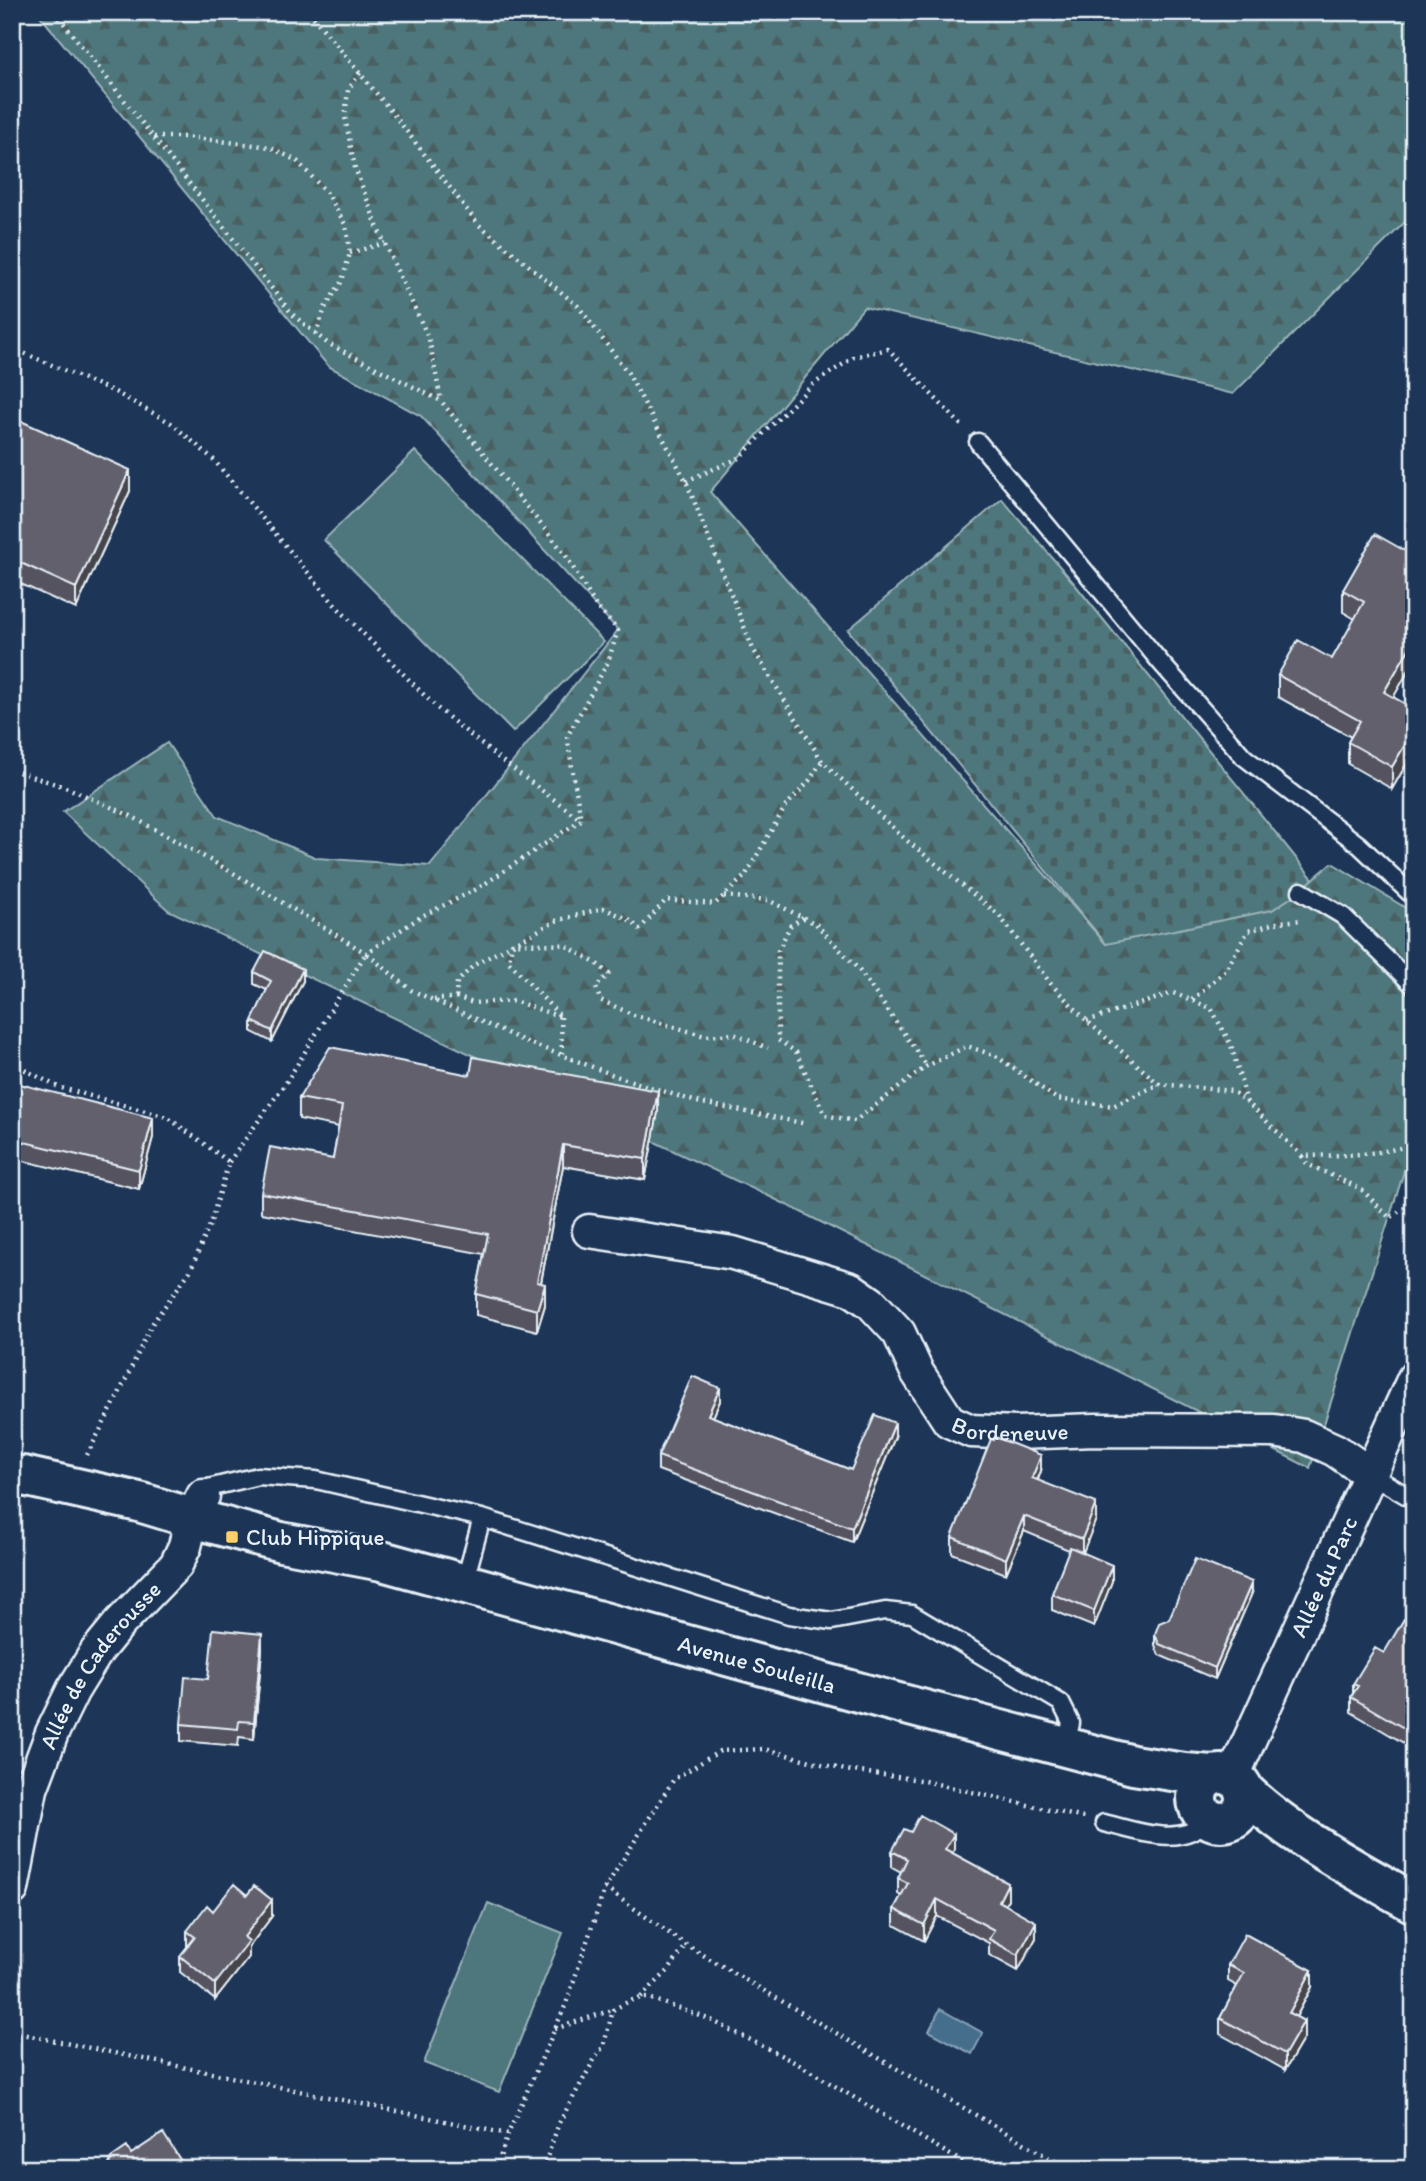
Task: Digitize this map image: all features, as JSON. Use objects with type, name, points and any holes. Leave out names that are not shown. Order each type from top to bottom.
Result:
[{"type":"street","name":"Bordeneuve","points":[[589,1231],[733,1253],[851,1289],[871,1303],[899,1333],[917,1372],[949,1422],[971,1431],[1274,1431],[1304,1436],[1335,1450],[1370,1474]]},
{"type":"street","name":"Allée du Parc","points":[[1221,1798],[1414,1378]]},
{"type":"street","points":[[18,1476],[83,1476],[138,1483],[197,1507]]},
{"type":"street","points":[[18,1476],[139,1502],[197,1507]]},
{"type":"street","name":"Avenue Souleilla","points":[[197,1507],[288,1521],[382,1561],[1133,1765],[1185,1773],[1221,1798]]},
{"type":"street","name":"Allée de Caderousse","points":[[12,1889],[31,1789],[52,1733],[73,1690],[97,1651],[176,1565],[197,1507]]},
{"type":"street","points":[[1221,1798],[1264,1809],[1299,1836],[1414,1903]]},
{"type":"lane","points":[[978,442],[1161,663],[1244,757],[1358,844],[1414,897]]},
{"type":"lane","points":[[1301,891],[1343,916],[1414,986]]},
{"type":"lane","points":[[1370,1474],[1414,1500]]},
{"type":"lane","points":[[197,1507],[208,1488],[258,1476],[316,1480],[482,1518],[789,1615],[832,1621],[885,1611],[912,1614],[1061,1703],[1071,1723],[1066,1746]]},
{"type":"lane","points":[[464,1584],[482,1518]]},
{"type":"lane","points":[[1104,1823],[1162,1837],[1199,1830],[1221,1798]]},
{"type":"path","points":[[55,12],[292,314],[327,343],[441,401],[565,554],[596,606],[618,630],[608,662],[567,737],[581,820]]},
{"type":"path","points":[[309,12],[391,111],[478,224],[578,306],[628,373],[686,481],[753,649],[822,761],[905,839],[999,915],[1051,984],[1087,1021],[1159,1084]]},
{"type":"path","points":[[360,74],[348,90],[345,117],[355,168],[385,243],[429,339],[441,401]]},
{"type":"path","points":[[153,137],[187,137],[270,147],[297,161],[328,194],[346,226],[350,253],[342,281],[326,308],[316,334]]},
{"type":"path","points":[[350,253],[385,243]]},
{"type":"path","points":[[12,348],[115,392],[171,423],[213,459],[336,606],[436,707],[581,820]]},
{"type":"path","points":[[686,481],[739,458],[812,385],[854,357],[888,349],[978,442]]},
{"type":"path","points":[[456,997],[457,982],[474,965],[556,921],[603,908],[628,919],[640,929],[666,900],[715,904],[745,876],[785,807],[809,781],[822,761]]},
{"type":"path","points":[[12,770],[68,788],[131,816],[235,874],[366,953],[411,990],[524,1041],[619,1077],[697,1102],[807,1124]]},
{"type":"path","points":[[83,1476],[85,1459],[152,1324],[190,1270],[210,1225],[229,1162],[287,1081],[366,953],[422,916],[477,889],[581,820]]},
{"type":"path","points":[[724,896],[768,900],[816,923],[859,970],[926,1066]]},
{"type":"path","points":[[1192,1000],[1226,970],[1248,931],[1280,922],[1343,916]]},
{"type":"path","points":[[803,917],[790,926],[778,951],[778,1040],[796,1052],[825,1115],[855,1121],[926,1066],[967,1046],[996,1056],[1057,1099],[1114,1106],[1159,1084],[1232,1091],[1303,1156],[1307,1164],[1361,1189],[1390,1218],[1414,1200]]},
{"type":"path","points":[[512,943],[509,962],[561,1017],[562,1055]]},
{"type":"path","points":[[512,943],[565,945],[609,974],[596,987],[600,1000],[634,1015],[705,1036],[734,1034],[768,1048]]},
{"type":"path","points":[[1087,1021],[1173,993],[1211,1008],[1231,1045],[1247,1102]]},
{"type":"path","points":[[433,1000],[456,997],[473,1003],[514,1001],[561,1017]]},
{"type":"path","points":[[12,1063],[58,1087],[167,1117],[229,1162]]},
{"type":"path","points":[[1303,1156],[1364,1155],[1414,1144]]},
{"type":"path","points":[[496,2169],[508,2134],[566,2004],[605,1888],[674,1779],[720,1751],[764,1749],[845,1770],[920,1780],[1104,1823]]},
{"type":"path","points":[[605,1888],[686,1945],[1068,2169]]},
{"type":"path","points":[[640,1998],[669,1970],[686,1945]]},
{"type":"path","points":[[555,2029],[640,1998],[649,1998],[709,2019],[798,2064],[974,2169]]},
{"type":"path","points":[[542,2169],[559,2123],[603,2048],[613,2010]]},
{"type":"path","points":[[12,2032],[508,2134]]},
{"type":"green space","points":[[37,12],[1414,12],[1414,213],[1233,394],[864,307],[710,492],[1106,944],[1313,879],[1332,863],[1414,913],[1414,1140],[1310,1468],[785,1204],[168,910],[63,812],[167,743],[217,816],[317,858],[430,866],[618,630],[421,416],[328,366]]},
{"type":"green space","points":[[415,451],[604,642],[513,732],[324,540]]},
{"type":"green space","points":[[1002,499],[1073,582],[1313,879],[1301,891],[1272,910],[1106,944],[848,630]]},
{"type":"green space","points":[[488,1903],[563,1933],[499,2092],[424,2063]]},
{"type":"water","points":[[940,2009],[983,2033],[972,2054],[929,2031]]},
{"type":"building","points":[[12,417],[130,470],[76,588],[12,559]]},
{"type":"building","points":[[1375,534],[1414,556],[1414,640],[1384,692],[1414,709],[1414,729],[1392,767],[1348,742],[1360,721],[1278,675],[1298,640],[1332,659],[1364,602],[1343,590]]},
{"type":"building","points":[[265,951],[303,969],[272,1031],[252,1021],[271,981],[254,972]]},
{"type":"building","points":[[330,1047],[470,1075],[473,1057],[658,1091],[645,1159],[563,1145],[537,1282],[545,1284],[537,1310],[476,1294],[488,1234],[261,1193],[270,1147],[333,1159],[342,1106],[299,1098]]},
{"type":"building","points":[[12,1082],[153,1118],[139,1170],[12,1139]]},
{"type":"building","points":[[692,1376],[720,1388],[708,1415],[851,1470],[875,1415],[895,1423],[852,1528],[658,1456]]},
{"type":"building","points":[[995,1437],[1041,1455],[1032,1478],[1096,1503],[1082,1539],[1024,1516],[1006,1559],[952,1537],[991,1439],[994,1440]]},
{"type":"building","points":[[1070,1547],[1112,1565],[1094,1611],[1052,1594]]},
{"type":"building","points":[[1195,1559],[1252,1582],[1215,1668],[1159,1644],[1155,1634],[1159,1623],[1169,1619]]},
{"type":"building","points":[[1404,1619],[1414,1625],[1414,1734],[1351,1697],[1358,1686],[1353,1684],[1375,1648],[1384,1653]]},
{"type":"building","points":[[213,1629],[262,1634],[254,1722],[239,1721],[238,1729],[181,1724],[185,1677],[208,1679]]},
{"type":"building","points":[[920,1815],[954,1834],[945,1849],[1008,1883],[999,1901],[1036,1922],[1018,1955],[989,1939],[994,1930],[937,1899],[924,1925],[894,1909],[908,1883],[898,1878],[907,1859],[892,1851],[904,1829],[911,1832]]},
{"type":"building","points":[[234,1884],[247,1895],[254,1886],[272,1900],[244,1937],[249,1941],[215,1984],[180,1956],[195,1937],[187,1931],[207,1905],[213,1911]]},
{"type":"building","points":[[1245,1934],[1312,1970],[1289,2013],[1304,2021],[1285,2054],[1220,2018],[1244,1973],[1228,1965]]},
{"type":"building","points":[[163,2133],[186,2169],[108,2169],[111,2158],[127,2147],[131,2154]]},
{"type":"place","name":"Club Hippique","points":[[232,1537]]}]
